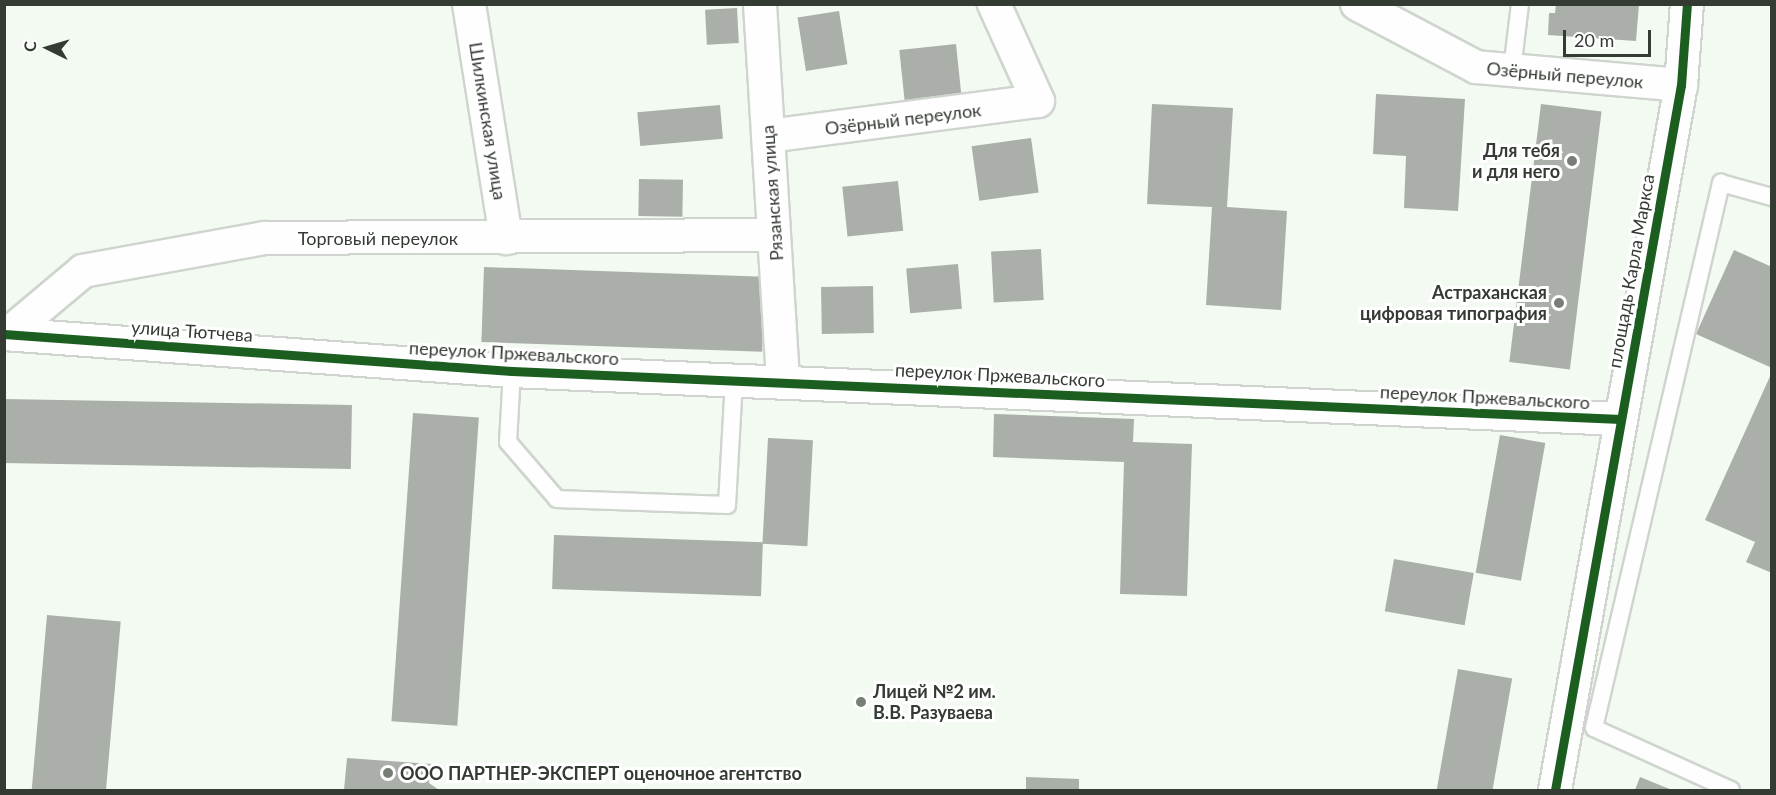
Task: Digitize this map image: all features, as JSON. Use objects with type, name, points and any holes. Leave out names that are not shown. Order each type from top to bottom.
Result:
[{"type":"street","name":"Шилкинская улица","points":[[469,4],[506,238]]},
{"type":"street","name":"Рязанская улица","points":[[760,4],[783,382]]},
{"type":"street","name":"Озёрный переулок","points":[[768,136],[1038,101],[994,4]]},
{"type":"street","name":"Озёрный переулок","points":[[1357,4],[1476,67],[1681,85]]},
{"type":"street","name":"площадь Карла Маркса","points":[[1555,790],[1681,85],[1687,4]]},
{"type":"street","name":"Торговый переулок","points":[[6,334],[83,271],[264,238],[774,235]]},
{"type":"street","name":"улица Тютчева","points":[[6,334],[376,362]]},
{"type":"street","name":"переулок Пржевальского","points":[[376,362],[512,371],[1621,419]]},
{"type":"lane","points":[[1512,70],[1520,4]]},
{"type":"lane","points":[[1731,790],[1594,729],[1721,183],[1772,196]]},
{"type":"lane","points":[[512,371],[508,442],[558,499],[727,506],[734,380]]},
{"type":"building","points":[[1556,4],[1639,4],[1636,41],[1548,35],[1549,13],[1555,13]]},
{"type":"building","points":[[737,8],[739,43],[707,45],[705,10]]},
{"type":"building","points":[[839,11],[847,64],[806,71],[798,18]]},
{"type":"building","points":[[956,44],[962,97],[905,103],[899,50]]},
{"type":"building","points":[[1376,94],[1465,99],[1458,211],[1404,208],[1406,156],[1373,154]]},
{"type":"building","points":[[1152,104],[1233,108],[1227,207],[1287,211],[1281,310],[1206,305],[1212,207],[1147,204]]},
{"type":"building","points":[[1541,104],[1602,111],[1570,369],[1509,362]]},
{"type":"building","points":[[720,105],[723,139],[640,146],[637,112]]},
{"type":"building","points":[[1031,138],[1039,192],[979,201],[972,146]]},
{"type":"building","points":[[639,179],[683,180],[682,217],[638,216]]},
{"type":"building","points":[[898,181],[903,231],[848,237],[842,187]]},
{"type":"building","points":[[1041,249],[1044,300],[994,303],[991,252]]},
{"type":"building","points":[[1734,250],[1772,267],[1772,368],[1696,334]]},
{"type":"building","points":[[958,264],[962,309],[910,313],[906,269]]},
{"type":"building","points":[[484,267],[765,277],[762,352],[481,342]]},
{"type":"building","points":[[873,286],[874,333],[822,334],[821,287]]},
{"type":"building","points":[[1772,372],[1772,573],[1746,562],[1755,542],[1705,520]]},
{"type":"building","points":[[4,399],[352,405],[351,469],[4,463]]},
{"type":"building","points":[[413,413],[479,418],[457,726],[391,721]]},
{"type":"building","points":[[994,414],[1134,419],[1133,442],[1192,444],[1187,596],[1120,594],[1124,462],[993,457]]},
{"type":"building","points":[[1500,435],[1545,443],[1521,581],[1476,573]]},
{"type":"building","points":[[768,438],[813,440],[807,546],[762,544]]},
{"type":"building","points":[[554,535],[763,542],[761,596],[552,589]]},
{"type":"building","points":[[1394,559],[1474,573],[1465,625],[1385,611]]},
{"type":"building","points":[[47,615],[121,621],[106,790],[32,789]]},
{"type":"building","points":[[1458,669],[1512,679],[1493,790],[1437,790]]},
{"type":"building","name":"ООО ПАРТНЕР-ЭКСПЕРТ оценочное агентство","points":[[347,758],[431,764],[429,783],[439,790],[344,790]]},
{"type":"building","points":[[1026,777],[1079,779],[1079,790],[1026,790]]},
{"type":"building","points":[[1640,777],[1672,790],[1635,790]]},
{"type":"cycle path","points":[[1555,790],[1681,85],[1687,4]]},
{"type":"cycle path","points":[[4,334],[512,371],[1621,419]]},
{"type":"place","name":"Для тебя и для него","points":[[1572,161]]},
{"type":"place","name":"Астраханская цифровая типография","points":[[1559,303]]},
{"type":"place","name":"Лицей №2 им. В.В. Разуваева","points":[[861,702]]},
{"type":"place","name":"ООО ПАРТНЕР-ЭКСПЕРТ оценочное агентство","points":[[388,773]]}]
